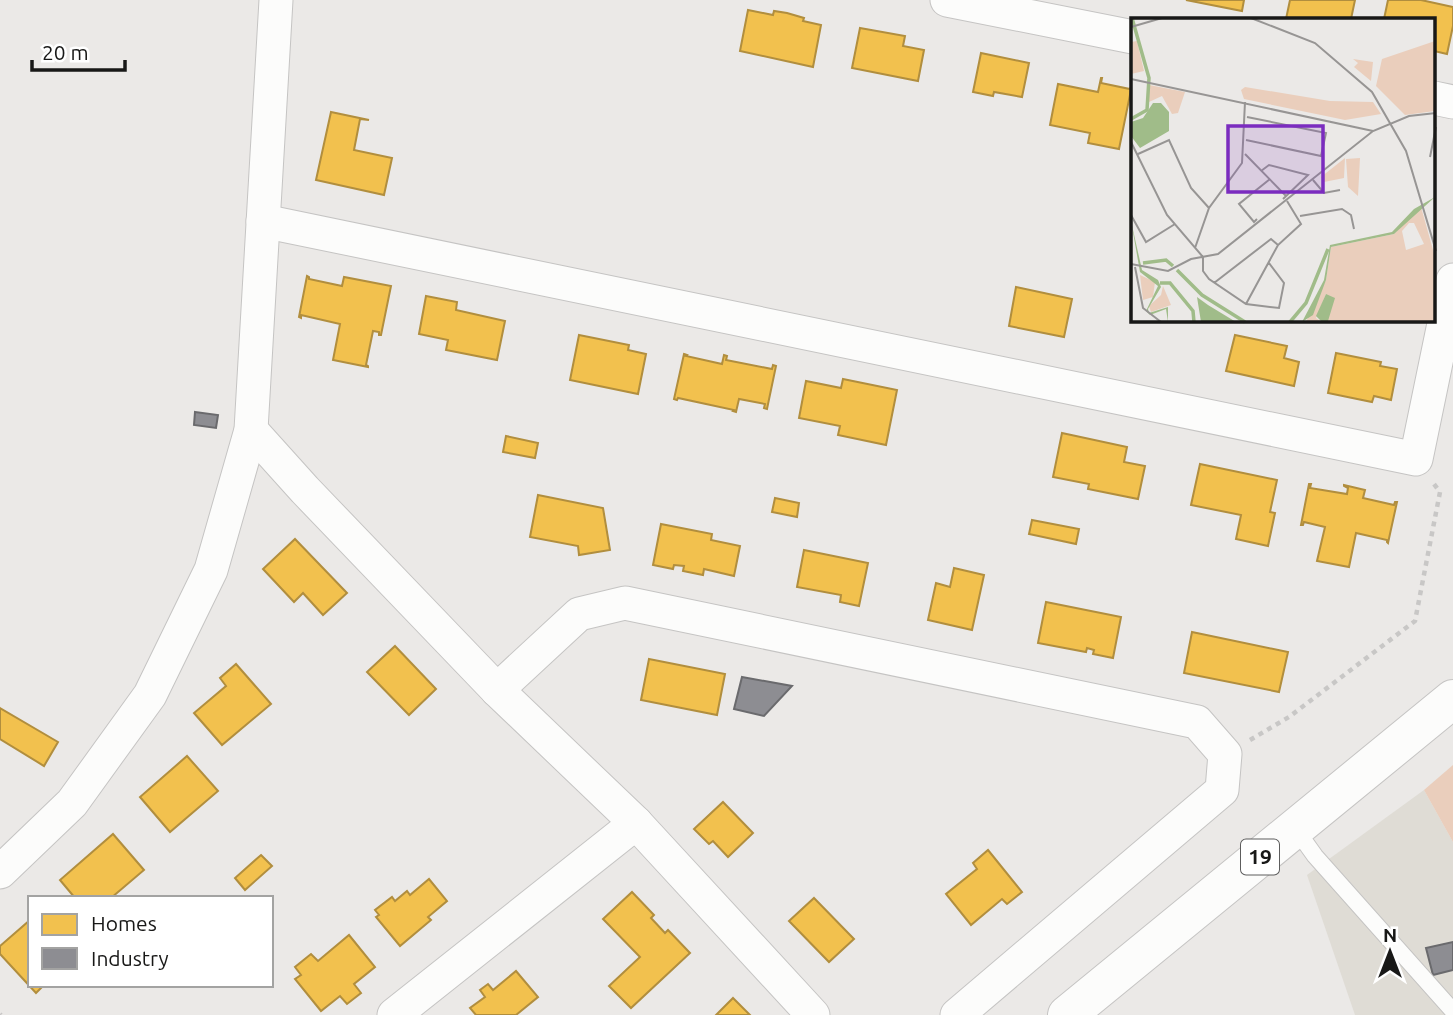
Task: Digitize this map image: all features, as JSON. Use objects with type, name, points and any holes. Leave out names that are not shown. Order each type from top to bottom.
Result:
[{"type":"main road","name":"19","points":[[1067,1015],[1453,699]]},
{"type":"street","points":[[0,872],[72,803],[150,695],[211,570],[251,430],[276,0]]},
{"type":"street","points":[[947,0],[1131,37]]},
{"type":"street","points":[[263,220],[1416,459],[1453,280]]},
{"type":"street","points":[[251,430],[497,690],[636,823],[813,1015]]},
{"type":"street","points":[[497,690],[579,614],[625,603],[1198,722],[1225,754],[1222,790],[957,1015]]},
{"type":"street","points":[[394,1015],[636,823]]},
{"type":"lane","points":[[1295,828],[1315,856],[1453,1011]]},
{"type":"path","points":[[1225,754],[1289,717],[1415,621],[1440,492],[1416,459]]},
{"type":"shaded area","points":[[1453,765],[1453,842],[1424,790]]},
{"type":"shaded area","points":[[1424,790],[1453,842],[1453,1015],[1355,1015],[1307,875]]},
{"type":"building: Homes","points":[[1186,0],[1244,0],[1242,11]]},
{"type":"building: Homes","points":[[1290,0],[1355,0],[1351,18],[1286,18]]},
{"type":"building: Homes","points":[[1388,0],[1421,0],[1453,7],[1453,26],[1447,54],[1436,51],[1436,18],[1384,18]]},
{"type":"building: Homes","points":[[748,10],[773,15],[774,11],[787,13],[804,18],[803,21],[821,25],[813,67],[740,51]]},
{"type":"building: Homes","points":[[860,28],[905,36],[903,46],[924,50],[918,81],[852,68]]},
{"type":"building: Homes","points":[[981,53],[1029,63],[1022,97],[994,92],[993,96],[973,92]]},
{"type":"building: Homes","points":[[1101,78],[1101,83],[1130,89],[1131,87],[1119,149],[1088,143],[1090,133],[1050,125],[1058,84],[1098,92]]},
{"type":"building: Homes","points":[[331,112],[369,120],[360,119],[354,150],[392,158],[384,195],[316,180]]},
{"type":"building: Homes","points":[[307,276],[309,279],[342,286],[344,277],[391,286],[381,335],[373,331],[366,365],[368,367],[333,360],[340,324],[301,315],[301,318],[299,317]]},
{"type":"building: Homes","points":[[1016,287],[1072,299],[1064,337],[1009,326]]},
{"type":"building: Homes","points":[[426,296],[457,302],[456,310],[505,321],[497,360],[446,350],[448,340],[419,334]]},
{"type":"building: Homes","points":[[579,335],[629,345],[628,350],[646,354],[638,394],[570,380]]},
{"type":"building: Homes","points":[[1235,335],[1287,346],[1284,358],[1299,362],[1294,386],[1226,371]]},
{"type":"building: Homes","points":[[1336,353],[1381,362],[1380,366],[1397,369],[1391,400],[1374,396],[1372,402],[1328,393]]},
{"type":"building: Homes","points":[[684,354],[722,364],[724,355],[727,356],[726,360],[772,369],[773,365],[776,366],[767,409],[764,408],[765,404],[739,399],[736,412],[674,399]]},
{"type":"building: Homes","points":[[843,379],[897,390],[886,445],[838,435],[840,426],[799,418],[806,381],[841,388]]},
{"type":"building: Homes","points":[[1062,433],[1127,447],[1124,462],[1145,466],[1138,499],[1088,489],[1089,484],[1053,477]]},
{"type":"building: Homes","points":[[506,436],[538,443],[535,458],[503,452]]},
{"type":"building: Homes","points":[[1200,464],[1277,480],[1270,512],[1275,513],[1268,546],[1236,539],[1241,515],[1191,505]]},
{"type":"building: Homes","points":[[1309,484],[1310,488],[1347,494],[1348,488],[1344,485],[1365,490],[1363,498],[1394,505],[1397,502],[1388,543],[1387,540],[1356,533],[1349,567],[1317,561],[1325,527],[1304,522],[1301,525]]},
{"type":"building: Homes","points":[[538,495],[603,508],[610,550],[579,555],[578,546],[530,537]]},
{"type":"building: Homes","points":[[775,498],[799,503],[797,517],[772,512]]},
{"type":"building: Homes","points":[[1032,520],[1079,529],[1076,544],[1029,534]]},
{"type":"building: Homes","points":[[661,524],[712,534],[711,540],[740,546],[734,576],[704,569],[703,575],[683,571],[684,566],[674,565],[673,569],[653,565]]},
{"type":"building: Homes","points":[[295,539],[347,593],[323,615],[303,593],[294,602],[263,569]]},
{"type":"building: Homes","points":[[804,550],[868,563],[859,606],[840,602],[841,595],[797,587]]},
{"type":"building: Homes","points":[[954,568],[984,575],[972,630],[928,620],[936,583],[950,587]]},
{"type":"building: Homes","points":[[1046,602],[1121,617],[1113,658],[1093,654],[1094,650],[1087,648],[1086,652],[1038,643]]},
{"type":"building: Homes","points":[[1192,632],[1288,652],[1279,692],[1184,673]]},
{"type":"building: Homes","points":[[395,646],[436,689],[409,715],[367,672]]},
{"type":"building: Homes","points":[[649,659],[725,674],[717,715],[641,700]]},
{"type":"building: Homes","points":[[236,664],[271,704],[222,745],[194,713],[226,686],[220,678]]},
{"type":"building: Homes","points":[[0,708],[58,742],[44,766],[0,739]]},
{"type":"building: Homes","points":[[187,756],[218,791],[170,832],[140,797]]},
{"type":"building: Homes","points":[[723,802],[753,833],[728,857],[713,841],[709,844],[694,829]]},
{"type":"building: Homes","points":[[113,834],[144,870],[113,896],[73,896],[60,880]]},
{"type":"building: Homes","points":[[988,850],[1022,892],[1007,904],[1002,899],[971,925],[946,894],[977,869],[973,863]]},
{"type":"building: Homes","points":[[261,855],[272,866],[245,890],[235,878]]},
{"type":"building: Homes","points":[[429,879],[447,901],[428,917],[431,920],[400,946],[376,917],[379,915],[375,910],[392,897],[395,901],[407,891],[410,895]]},
{"type":"building: Homes","points":[[632,892],[654,915],[651,918],[665,933],[668,930],[690,953],[631,1008],[609,986],[640,957],[603,919]]},
{"type":"building: Homes","points":[[814,898],[854,939],[829,962],[789,921]]},
{"type":"building: Homes","points":[[28,922],[28,984],[0,954],[0,946]]},
{"type":"building: Homes","points":[[349,935],[375,967],[354,984],[361,993],[347,1004],[340,996],[321,1011],[295,979],[301,975],[295,967],[311,954],[318,961]]},
{"type":"building: Homes","points":[[516,971],[538,997],[516,1015],[476,1015],[470,1008],[485,997],[480,990],[488,984],[493,990]]},
{"type":"building: Homes","points":[[30,987],[42,987],[36,993]]},
{"type":"building: Homes","points":[[733,998],[750,1015],[716,1015]]},
{"type":"building: Industry","points":[[195,412],[218,415],[216,428],[194,425]]},
{"type":"building: Industry","points":[[742,677],[792,686],[764,716],[734,709]]},
{"type":"building: Industry","points":[[1453,942],[1453,970],[1433,975],[1426,948]]}]
